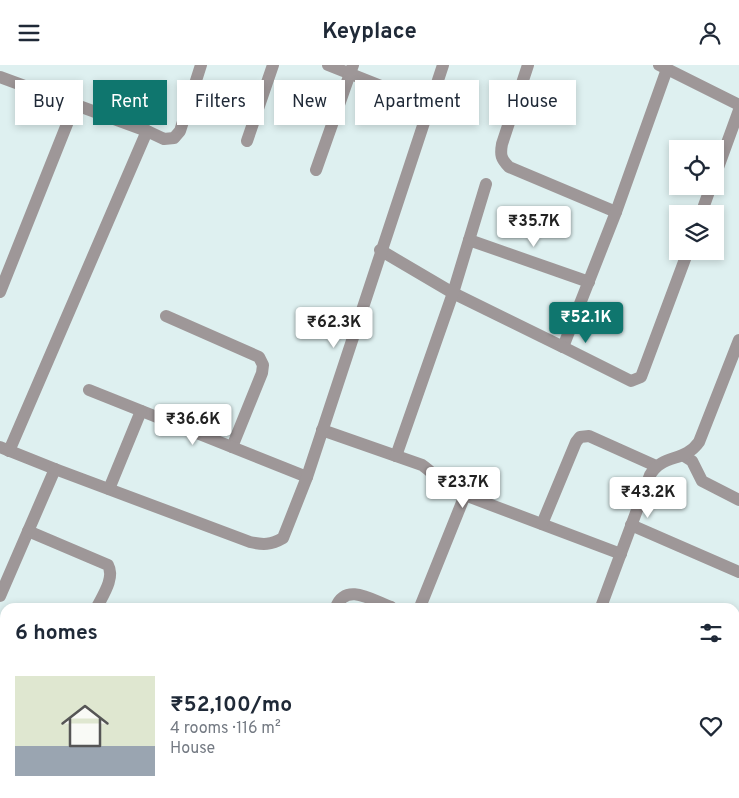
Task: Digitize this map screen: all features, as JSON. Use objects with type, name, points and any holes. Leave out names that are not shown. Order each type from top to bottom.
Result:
[{"type":"street","points":[[2,65],[0,75],[15,81]]},
{"type":"street","points":[[83,107],[164,139],[174,138],[180,131],[201,65]]},
{"type":"street","points":[[248,141],[273,65]]},
{"type":"street","points":[[328,65],[351,69],[375,80]]},
{"type":"street","points":[[438,80],[443,65]]},
{"type":"street","points":[[528,65],[502,144],[500,155],[504,162],[509,167],[616,212]]},
{"type":"street","points":[[563,347],[616,212],[663,67],[739,105]]},
{"type":"street","points":[[316,170],[351,69]]},
{"type":"street","points":[[724,151],[739,110]]},
{"type":"street","points":[[0,292],[67,125]]},
{"type":"street","points":[[147,131],[5,449],[250,542],[264,545],[275,543],[283,538],[307,477],[380,249],[422,125]]},
{"type":"street","points":[[396,456],[453,293],[486,184]]},
{"type":"street","points":[[469,240],[589,282]]},
{"type":"street","points":[[380,249],[453,293],[631,381],[641,377],[685,260]]},
{"type":"street","points":[[166,316],[259,357],[263,365],[262,373],[232,447]]},
{"type":"street","points":[[603,603],[631,525],[656,466],[668,459],[684,456],[692,451],[698,442],[739,340]]},
{"type":"street","points":[[89,390],[307,477]]},
{"type":"street","points":[[109,489],[141,411]]},
{"type":"street","points":[[322,430],[422,465],[431,471],[443,485],[465,495],[621,554]]},
{"type":"street","points":[[542,524],[576,442],[580,437],[589,436],[656,466]]},
{"type":"street","points":[[684,456],[692,461],[702,481],[739,500]]},
{"type":"street","points":[[0,596],[55,469]]},
{"type":"street","points":[[422,603],[465,495]]},
{"type":"street","points":[[631,525],[739,572]]},
{"type":"street","points":[[28,531],[108,565],[111,571],[110,577],[99,603]]},
{"type":"street","points":[[338,603],[342,596],[348,593],[380,603]]}]
